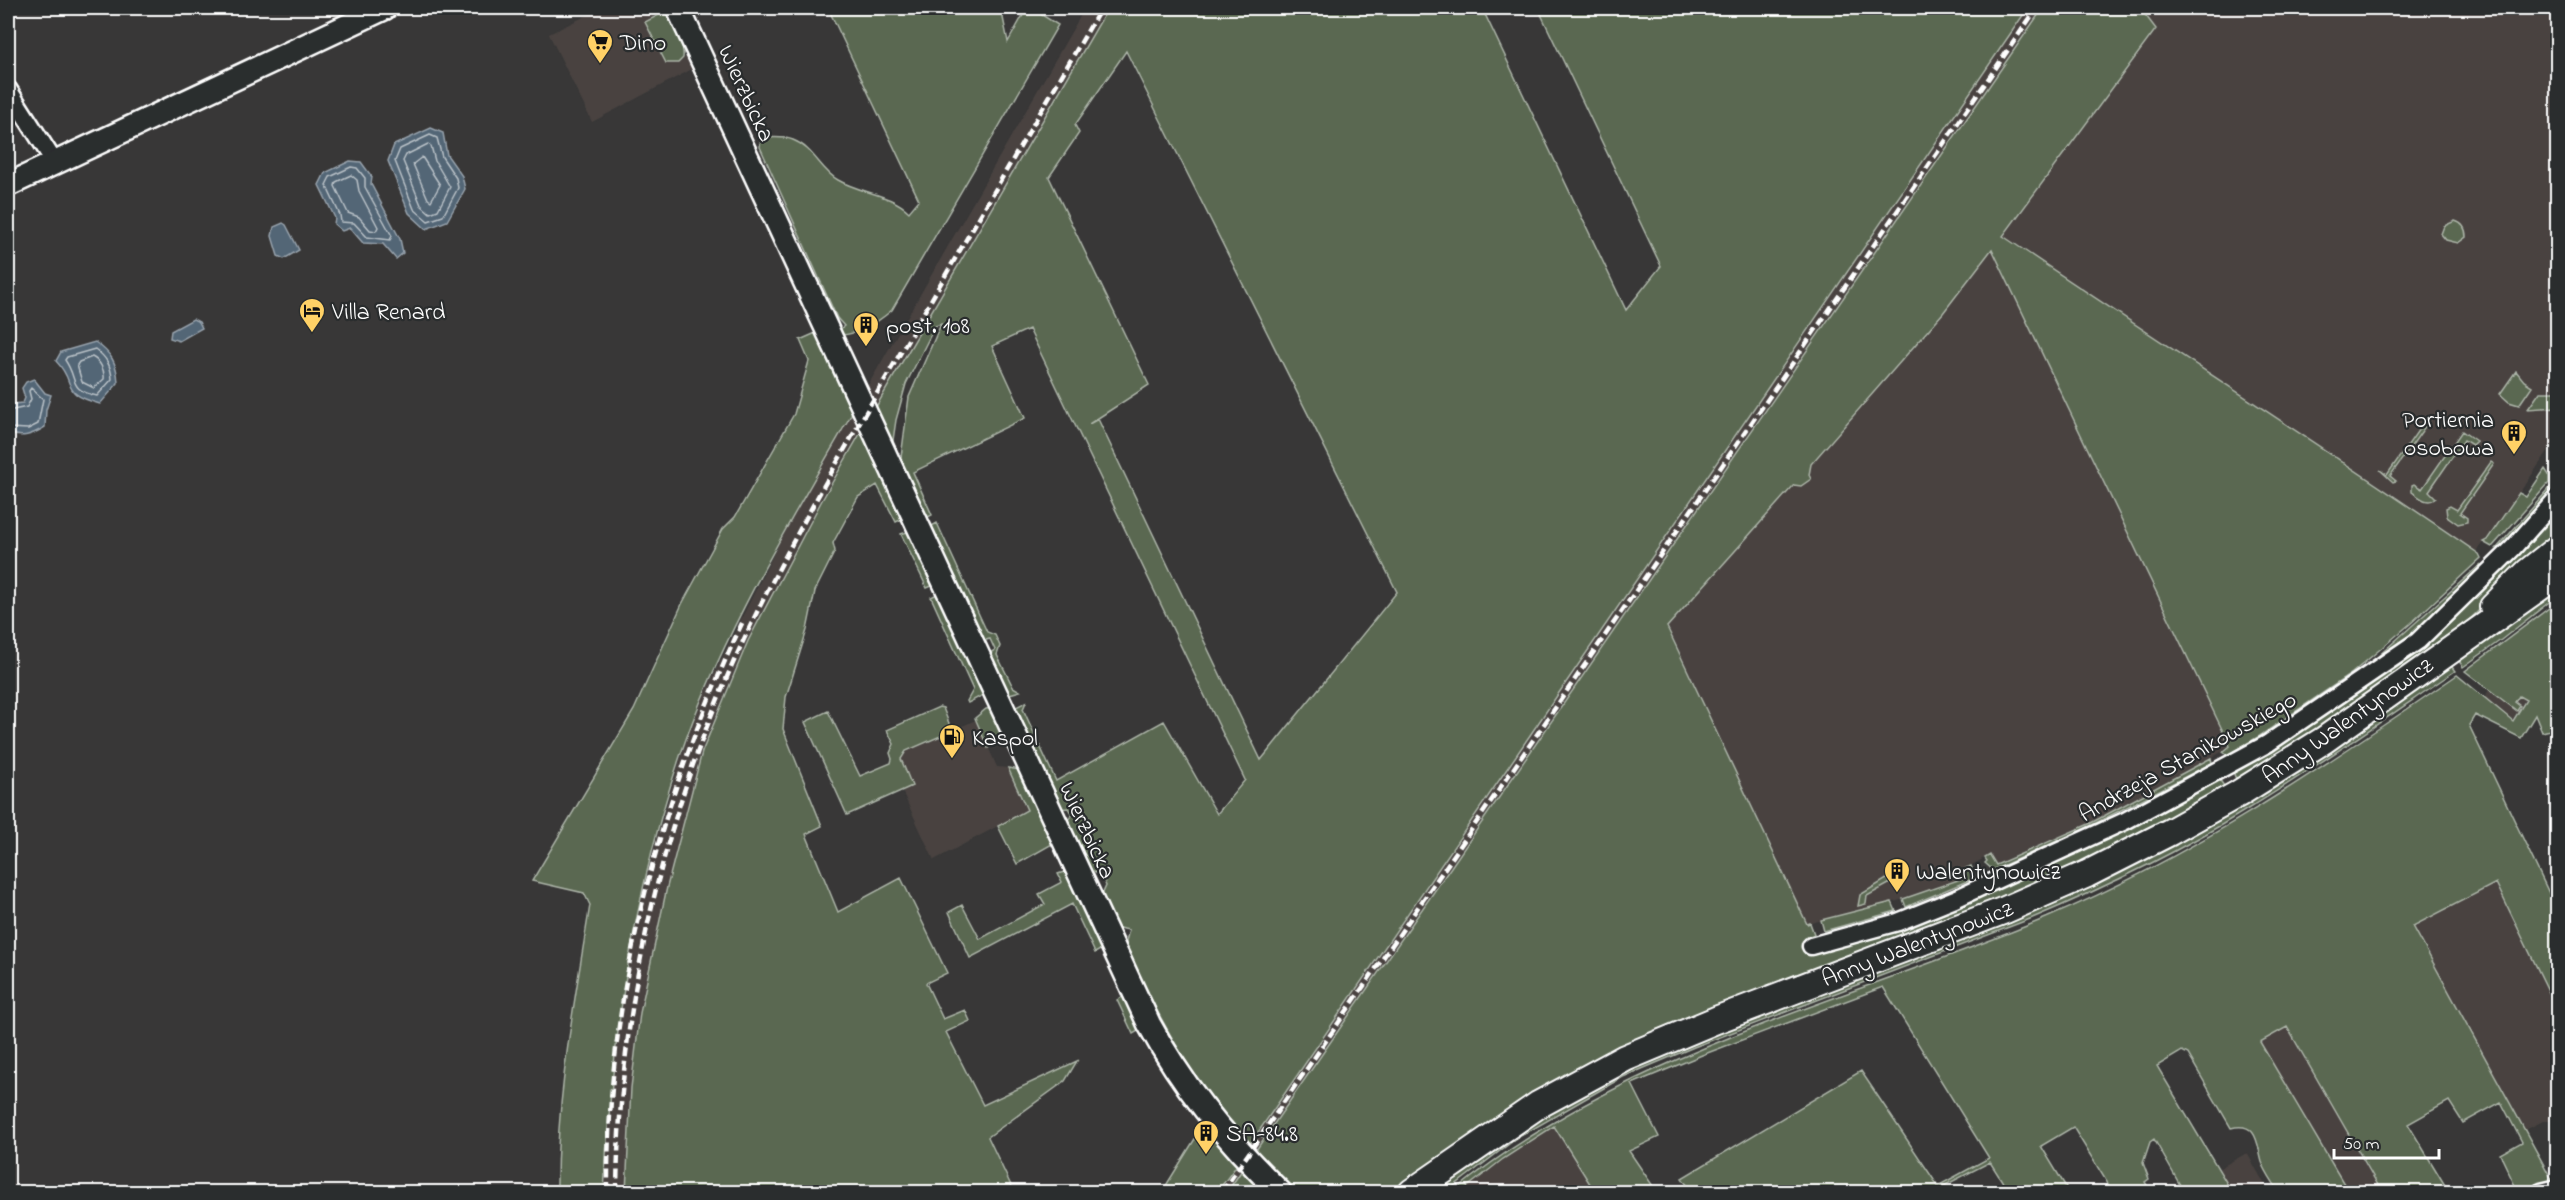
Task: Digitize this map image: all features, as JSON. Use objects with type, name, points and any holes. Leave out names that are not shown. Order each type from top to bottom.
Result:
[{"type":"main road","points":[[8,185],[385,8]]},
{"type":"main road","name":"Wierzbicka","points":[[678,8],[1149,1024],[1176,1069],[1212,1119],[1235,1148],[1280,1192]]},
{"type":"main road","name":"Anny Walentynowicz","points":[[2445,653],[2528,572],[2558,548]]},
{"type":"main road","name":"Anny Walentynowicz","points":[[1412,1192],[1559,1092],[1639,1051],[2006,910],[2080,878],[2153,841],[2284,766],[2374,706],[2558,574]]},
{"type":"main road","name":"Anny Walentynowicz","points":[[1426,1192],[1469,1153]]},
{"type":"street","points":[[8,89],[55,163]]},
{"type":"street","name":"Andrzeja Stanikowskiego","points":[[1811,946],[1898,922],[1963,896],[2125,821],[2267,744],[2418,641],[2513,548],[2558,497]]},
{"type":"street","points":[[2541,1192],[2558,1188]]},
{"type":"shaded area","points":[[602,8],[649,8],[677,61],[688,56],[694,68],[592,122],[549,34]]},
{"type":"shaded area","points":[[1085,8],[1108,8],[821,502],[748,641],[730,682],[702,752],[640,1013],[631,1088],[626,1192],[604,1192],[607,1128],[616,1036],[631,942],[658,833],[686,740],[707,688],[790,521]]},
{"type":"shaded area","points":[[2028,8],[2043,8],[1254,1153],[1248,1147]]},
{"type":"shaded area","points":[[2140,8],[2557,8],[2557,438],[2487,540],[2474,554],[2003,236],[2156,29]]},
{"type":"shaded area","points":[[1993,248],[2231,747],[2089,824],[1996,865],[1990,855],[1966,868],[1964,878],[1909,898],[1807,924],[1667,627],[1794,485],[1809,475],[1811,464],[1943,313]]},
{"type":"shaded area","points":[[2501,668],[2539,688],[2521,738],[2475,715]]},
{"type":"shaded area","points":[[976,720],[997,767],[1008,768],[1028,810],[934,860],[902,791],[912,786],[901,759],[906,751]]},
{"type":"shaded area","points":[[2496,883],[2557,1009],[2557,1121],[2543,1121],[2525,1130],[2413,926]]},
{"type":"shaded area","points":[[2287,1027],[2382,1192],[2345,1192],[2341,1186],[2260,1041]]},
{"type":"shaded area","points":[[1554,1126],[1595,1192],[1461,1192],[1503,1159]]},
{"type":"shaded area","points":[[2247,1153],[2269,1192],[2232,1192],[2218,1169]]},
{"type":"shaded area","points":[[1237,1165],[1242,1170],[1227,1192],[1217,1192]]},
{"type":"green space","points":[[662,8],[670,19],[682,45],[683,58],[678,63],[666,63],[645,22],[657,16]]},
{"type":"green space","points":[[828,8],[1001,8],[1008,42],[1027,8],[1031,8],[1058,25],[892,310],[868,327],[841,335],[838,331],[844,326],[837,318],[760,147],[761,138],[793,140],[806,148],[826,171],[838,180],[893,201],[909,212],[919,200]]},
{"type":"green space","points":[[1108,8],[1482,8],[1626,310],[1661,266],[1538,8],[2028,8],[1248,1147],[1196,1078],[1154,1006],[1128,954],[1126,941],[1129,930],[1119,928],[1112,922],[1101,897],[1106,886],[1101,874],[1088,871],[1066,822],[1072,815],[1068,808],[1059,809],[1012,709],[1026,702],[1023,709],[1056,781],[1164,721],[1217,814],[1245,780],[1029,329],[992,346],[1025,418],[913,472],[932,515],[924,519],[900,465],[909,397],[941,324],[935,326],[906,384],[896,420],[892,447],[873,412]],"holes":[[[1126,51],[1397,592],[1261,760],[1098,419],[1089,424],[1149,385],[1049,177],[1079,133],[1075,125]]]},
{"type":"green space","points":[[2043,8],[2140,8],[2156,29],[2003,236],[2420,514],[2479,554],[2481,558],[2410,624],[2352,673],[2258,737],[2227,755],[2223,752],[2230,746],[1992,249],[1943,313],[1811,464],[1809,475],[1811,479],[1801,486],[1794,485],[1667,627],[1807,924],[1810,923],[1814,934],[1810,936],[1813,952],[2219,779],[2224,786],[2220,795],[2014,897],[1759,994],[1404,1192],[1295,1192],[1254,1153]]},
{"type":"green space","points":[[2455,221],[2462,225],[2466,234],[2466,237],[2458,243],[2446,240],[2441,234],[2444,226]]},
{"type":"green space","points":[[818,332],[855,408],[763,570],[742,612],[703,696],[668,794],[652,850],[628,963],[612,1077],[604,1192],[557,1192],[563,1084],[590,905],[584,893],[532,881],[634,710],[682,604],[723,529],[735,517],[794,414],[809,361],[800,340]]},
{"type":"green space","points":[[2516,371],[2524,381],[2532,386],[2519,405],[2509,402],[2500,394]]},
{"type":"green space","points":[[2540,392],[2557,392],[2557,407],[2528,409]]},
{"type":"green space","points":[[2426,419],[2429,421],[2390,476],[2396,481],[2393,482],[2380,470],[2387,475]]},
{"type":"green space","points":[[864,427],[902,513],[902,519],[896,522],[877,485],[858,497],[833,543],[835,551],[815,591],[807,630],[786,697],[783,729],[822,826],[806,834],[838,912],[901,878],[947,973],[926,983],[943,1019],[965,1010],[970,1021],[946,1032],[983,1105],[1077,1061],[1065,1081],[988,1137],[1014,1192],[626,1192],[631,1088],[640,1013],[667,887],[702,752],[748,641],[821,502]]},
{"type":"green space","points":[[2462,431],[2476,441],[2472,445],[2464,440],[2429,491],[2436,498],[2427,501],[2412,492],[2414,484],[2422,489]]},
{"type":"green space","points":[[2491,462],[2494,464],[2460,513],[2467,518],[2467,522],[2458,524],[2447,516],[2446,508],[2450,506],[2457,510]]},
{"type":"green space","points":[[2545,469],[2549,475],[2549,483],[2492,547],[2483,542],[2487,540],[2519,493],[2526,497]]},
{"type":"green space","points":[[2556,481],[2547,498],[2531,519],[2504,545],[2497,548]]},
{"type":"green space","points":[[2557,510],[2557,539],[2524,566],[2462,627],[2418,663],[2241,780],[2235,777],[2233,771],[2439,631],[2527,545]]},
{"type":"green space","points":[[937,523],[987,632],[995,635],[1000,646],[997,655],[1013,687],[1020,691],[1006,695],[988,654],[995,650],[990,639],[982,641],[928,528]]},
{"type":"green space","points":[[910,531],[934,585],[927,588],[901,534]]},
{"type":"green space","points":[[2481,564],[2478,572],[2410,637],[2366,667]]},
{"type":"green space","points":[[2557,584],[2557,596],[2463,667],[2457,658]]},
{"type":"green space","points":[[939,593],[985,694],[968,703],[973,690],[931,597]]},
{"type":"green space","points":[[2557,602],[2557,734],[2550,730],[2542,732],[2535,715],[2521,738],[2475,715],[2469,725],[2557,910],[2557,1009],[2496,883],[2413,926],[2551,1178],[2556,1177],[2557,1183],[2518,1192],[2500,1154],[2522,1142],[2501,1102],[2463,1123],[2449,1101],[2408,1124],[2449,1192],[2445,1189],[2438,1192],[2382,1192],[2287,1027],[2260,1042],[2344,1184],[2330,1192],[2279,1192],[2262,1162],[2252,1131],[2240,1127],[2231,1128],[2188,1054],[2182,1051],[2157,1066],[2232,1192],[2184,1192],[2154,1139],[2150,1142],[2143,1163],[2149,1179],[2145,1182],[2151,1192],[2113,1192],[2073,1127],[2041,1146],[2069,1192],[2009,1192],[1990,1162],[1932,1192],[1692,1192],[1682,1178],[1861,1071],[1938,1186],[1989,1158],[1883,987],[1702,1055],[1632,1084],[1659,1137],[1629,1151],[1657,1192],[1595,1192],[1554,1126],[1503,1159],[1461,1192],[1453,1192],[1519,1143],[1590,1102],[1663,1066],[1738,1034],[2046,918],[2154,867],[2308,776],[2457,675],[2513,721],[2526,700],[2519,696],[2515,702],[2520,706],[2517,711],[2465,671]]},
{"type":"green space","points":[[2449,663],[2455,671],[2325,760],[2220,826],[2167,855],[2030,919],[1694,1047],[1623,1077],[1517,1138],[1446,1192],[1435,1192],[1489,1149],[1626,1067],[1984,929]]},
{"type":"green space","points":[[939,707],[943,708],[952,731],[906,751],[901,759],[912,786],[847,815],[805,722],[828,711],[860,776],[891,763],[890,753],[894,744],[887,730]]},
{"type":"green space","points":[[993,708],[1004,732],[988,748],[975,718],[986,709]]},
{"type":"green space","points":[[2211,758],[2212,763],[2090,826],[1993,870],[1985,863],[1987,861],[1985,858],[1990,855],[1996,865],[2089,824]]},
{"type":"green space","points":[[1008,768],[1020,770],[1054,843],[1017,864],[998,826],[1027,810]]},
{"type":"green space","points":[[1971,866],[1975,875],[1972,879],[1906,907],[1903,899],[1964,878],[1966,868]]},
{"type":"green space","points":[[1067,871],[1102,949],[1095,953],[1072,904],[970,958],[949,912],[962,905],[980,939],[1045,904],[1039,894],[1062,882],[1058,874]]},
{"type":"green space","points":[[1900,871],[1906,880],[1902,883],[1898,879],[1867,896],[1866,904],[1858,906],[1860,895]]},
{"type":"green space","points":[[1892,902],[1896,911],[1824,931],[1821,920]]},
{"type":"green space","points":[[1122,997],[1140,1030],[1133,1034],[1117,1000]]},
{"type":"green space","points":[[1208,1131],[1237,1165],[1217,1192],[1162,1192],[1198,1134]]},
{"type":"green space","points":[[1242,1170],[1266,1192],[1227,1192]]},
{"type":"water","points":[[431,128],[443,133],[447,155],[462,176],[465,189],[447,221],[426,229],[409,213],[388,161],[394,145]]},
{"type":"water","points":[[350,161],[361,162],[372,177],[371,184],[400,239],[403,253],[396,259],[383,244],[363,243],[350,228],[342,231],[334,224],[335,218],[319,185],[325,173]]},
{"type":"water","points":[[283,223],[299,250],[284,259],[278,256],[272,236],[274,227]]},
{"type":"water","points":[[193,319],[199,322],[202,328],[179,341],[170,338],[171,331]]},
{"type":"water","points":[[95,342],[112,359],[118,383],[100,404],[78,396],[70,387],[67,376],[56,361],[61,352]]},
{"type":"water","points":[[34,379],[45,393],[51,395],[46,410],[45,427],[27,435],[18,436],[8,433],[8,397],[12,404],[23,403],[25,398],[22,388],[26,382]]},
{"type":"railway","points":[[617,1192],[626,1056],[635,988],[648,921],[665,854],[708,724],[753,620],[817,498],[1101,8]]},
{"type":"railway","points":[[1222,1192],[2037,8]]},
{"type":"railway","points":[[608,1192],[610,1118],[617,1044],[628,971],[644,898],[687,756],[744,619]]},
{"type":"place","name":"Dino","points":[[600,65]]},
{"type":"place","name":"Villa Renard","points":[[312,334]]},
{"type":"place","name":"post. 108","points":[[866,348]]},
{"type":"place","name":"Portiernia osobowa","points":[[2514,456]]},
{"type":"place","name":"Kaspol","points":[[952,760]]},
{"type":"place","name":"Walentynowicz","points":[[1897,894]]},
{"type":"place","name":"SA-84.8","points":[[1206,1156]]}]
